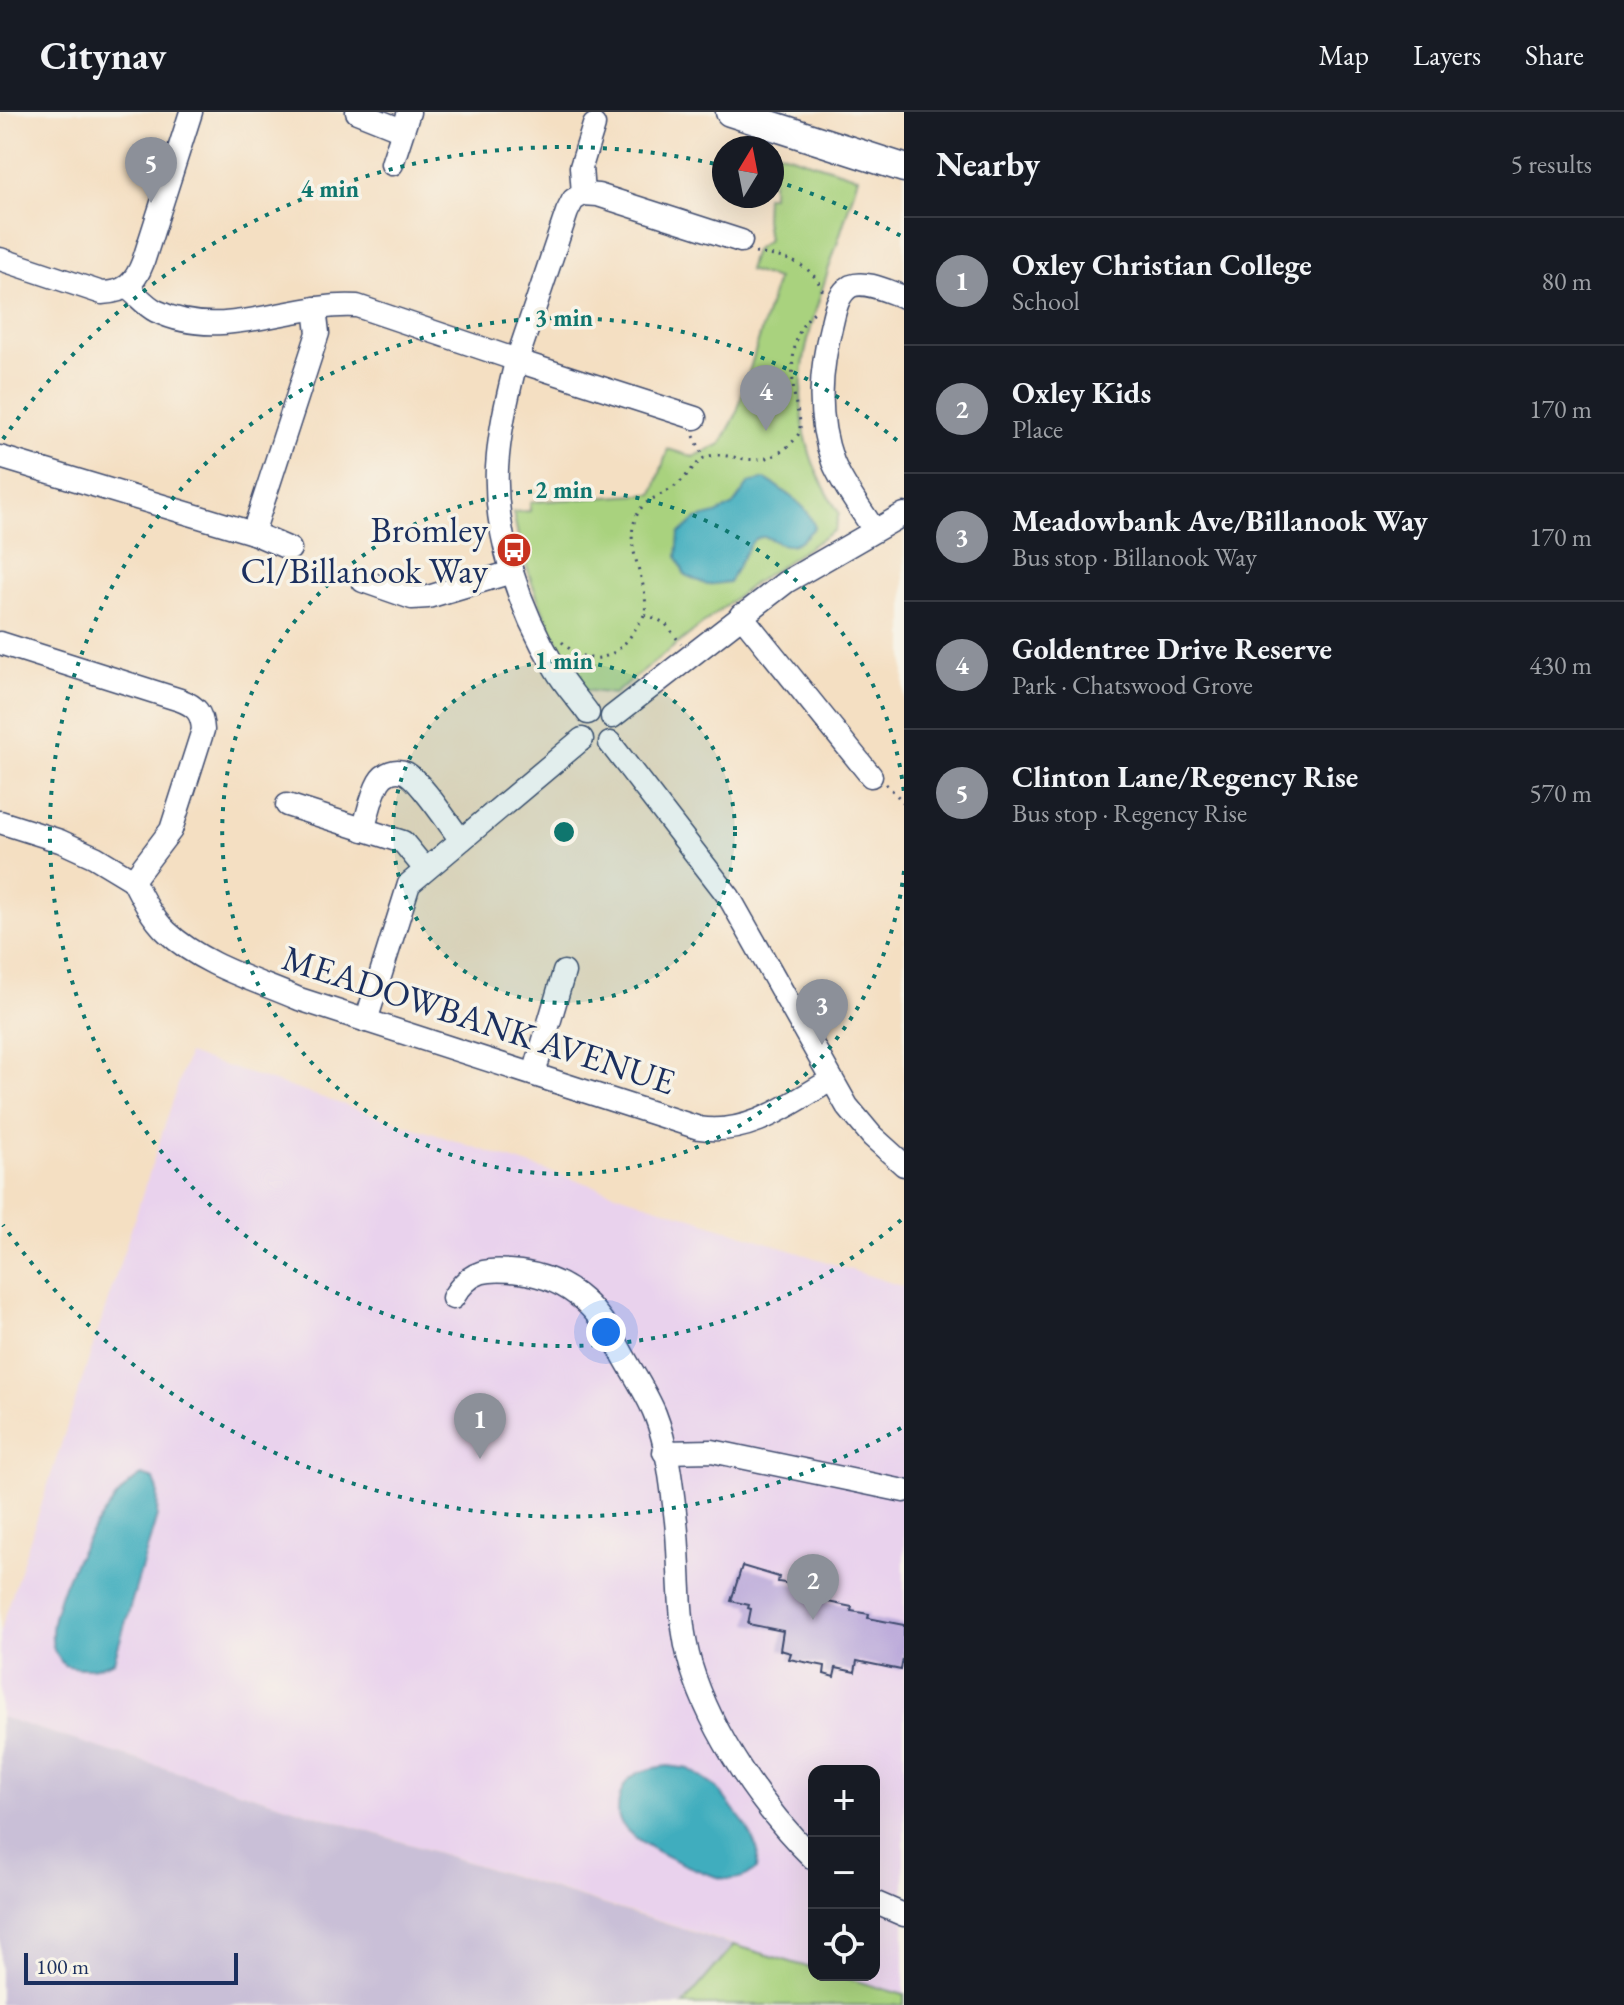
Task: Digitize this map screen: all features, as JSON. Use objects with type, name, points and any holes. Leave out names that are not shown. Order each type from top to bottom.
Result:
[{"type":"main road","points":[[730,112],[904,168]]},
{"type":"street","points":[[0,259],[102,293],[116,293],[128,288],[143,262],[191,112]]},
{"type":"street","points":[[357,112],[405,121],[392,164]]},
{"type":"street","points":[[583,194],[581,167],[594,125]]},
{"type":"street","points":[[588,713],[555,669],[539,639],[512,572],[498,502],[497,470],[499,439],[517,360],[567,212],[573,200],[583,194],[598,195],[741,246]]},
{"type":"street","points":[[874,530],[842,481],[829,450],[822,412],[822,371],[837,305],[843,292],[853,285],[866,285],[904,297]]},
{"type":"street","points":[[128,288],[153,310],[176,319],[205,323],[267,319],[336,305],[357,306],[694,424]]},
{"type":"street","points":[[253,533],[318,333],[315,308]]},
{"type":"street","points":[[0,457],[253,533],[290,549]]},
{"type":"street","points":[[612,717],[786,582],[904,514]]},
{"type":"street","points":[[363,581],[412,598],[428,597],[512,572]]},
{"type":"street","points":[[741,615],[874,778]]},
{"type":"street","points":[[0,643],[194,705],[202,716],[203,730],[171,830],[133,880],[60,841],[0,822]]},
{"type":"street","points":[[603,711],[612,717],[616,733],[610,743],[595,748],[582,739],[580,722],[588,713],[603,711]]},
{"type":"street","points":[[366,1021],[409,884],[582,739]]},
{"type":"street","points":[[610,743],[729,897],[847,1106],[872,1136],[904,1165]]},
{"type":"street","points":[[363,830],[379,783],[386,774],[395,770],[406,773],[417,782],[461,840]]},
{"type":"street","points":[[287,805],[403,842],[425,869]]},
{"type":"street","name":"MEADOWBANK AVENUE","points":[[133,880],[144,902],[165,930],[192,952],[299,999],[699,1128],[718,1131],[760,1121],[831,1080]]},
{"type":"street","points":[[534,1074],[564,972]]},
{"type":"street","points":[[453,1298],[461,1283],[478,1273],[501,1270],[527,1273],[577,1293],[610,1331],[655,1415],[676,1523],[684,1633],[695,1677],[728,1746],[761,1798],[808,1853]]},
{"type":"street","points":[[664,1452],[712,1451],[904,1491]]},
{"type":"street","points":[[880,1905],[904,1915]]},
{"type":"path","points":[[741,246],[807,267],[818,278],[823,294]]},
{"type":"path","points":[[559,638],[580,654],[607,658],[630,638],[645,614],[644,589],[632,549],[636,516],[643,506],[676,485],[704,458],[769,459],[786,448],[798,434],[801,420],[792,377],[798,335],[806,317],[819,308]]},
{"type":"path","points":[[694,424],[704,458]]},
{"type":"path","points":[[645,614],[665,623],[690,657]]},
{"type":"path","points":[[874,778],[904,803]]},
{"type":"shaded area","points":[[188,1054],[904,1287],[904,1995],[856,1981],[880,1981],[880,1765],[808,1765],[808,1967],[0,1717],[0,1632]]},
{"type":"shaded area","points":[[0,1717],[734,1945],[683,2005],[0,2005]]},
{"type":"green space","points":[[784,154],[858,177],[813,319],[801,381],[803,424],[808,446],[817,472],[839,513],[835,530],[753,584],[614,694],[585,690],[560,648],[540,604],[524,559],[513,512],[530,511],[530,502],[653,494],[668,449],[693,457],[721,444],[736,415],[777,279],[748,270],[754,250],[768,240],[765,208],[784,208]]},
{"type":"green space","points":[[734,1945],[808,1967],[808,1981],[856,1981],[904,1995],[904,2005],[683,2005]]},
{"type":"water","points":[[765,479],[801,505],[815,527],[794,544],[780,544],[762,537],[755,539],[729,582],[707,585],[685,575],[677,557],[679,534],[696,519],[716,514],[733,505],[749,483]]},
{"type":"water","points":[[142,1475],[154,1479],[158,1491],[157,1516],[114,1661],[90,1668],[64,1665],[54,1650],[52,1631],[56,1608],[66,1582],[94,1528],[127,1486]]},
{"type":"water","points":[[668,1766],[689,1769],[717,1788],[747,1827],[758,1851],[756,1870],[735,1879],[716,1877],[669,1857],[627,1830],[618,1815],[623,1788],[632,1777],[644,1770]]},
{"type":"building","points":[[742,1566],[779,1577],[778,1582],[798,1585],[797,1589],[824,1595],[823,1601],[852,1607],[851,1611],[869,1614],[868,1618],[904,1625],[901,1670],[857,1661],[855,1672],[836,1668],[834,1677],[824,1674],[825,1666],[789,1659],[791,1653],[780,1650],[783,1631],[748,1624],[749,1605],[731,1601]]},
{"type":"place","name":"Clinton Lane/Regency Rise","points":[[151,203]]},
{"type":"place","name":"Goldentree Drive Reserve","points":[[766,431]]},
{"type":"place","name":"Bromley Cl/Billanook Way","points":[[514,550]]},
{"type":"place","name":"Meadowbank Ave/Billanook Way","points":[[822,1045]]},
{"type":"place","name":"Oxley Christian College","points":[[480,1459]]},
{"type":"place","name":"Oxley Kids","points":[[813,1620]]}]
